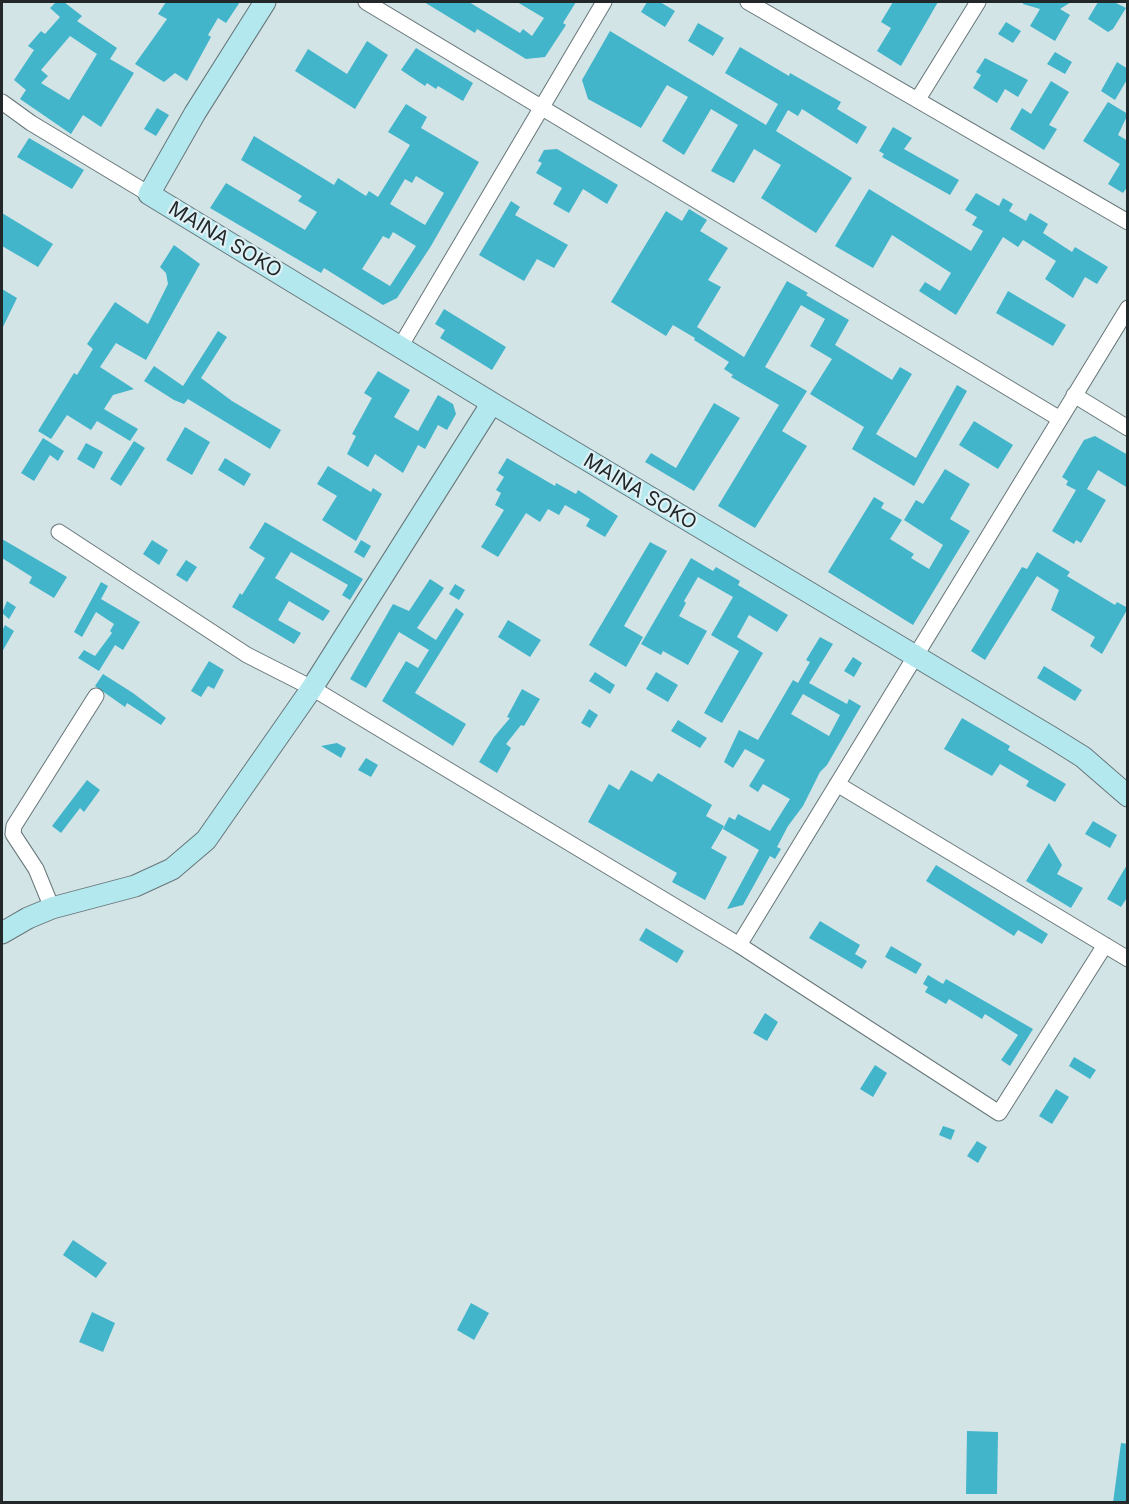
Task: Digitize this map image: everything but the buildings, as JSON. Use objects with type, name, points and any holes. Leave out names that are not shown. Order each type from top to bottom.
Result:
[{"type":"street","points":[[2,102],[31,123],[149,194],[195,113],[265,2]]},
{"type":"street","points":[[366,2],[1060,419]]},
{"type":"street","points":[[400,347],[604,2]]},
{"type":"street","points":[[748,2],[1128,222]]},
{"type":"street","points":[[918,99],[978,2]]},
{"type":"street","name":"MAINA SOKO","points":[[149,194],[492,403],[1083,757],[1128,796]]},
{"type":"street","points":[[739,945],[1128,308]]},
{"type":"street","points":[[1074,395],[1128,428]]},
{"type":"street","points":[[2,933],[52,908],[135,886],[172,869],[206,840],[312,688],[492,403]]},
{"type":"street","points":[[58,532],[247,655],[312,688],[739,945],[999,1113],[1105,945]]},
{"type":"street","points":[[52,908],[36,869],[13,834],[14,826],[96,696]]},
{"type":"street","points":[[837,784],[1128,959]]}]
